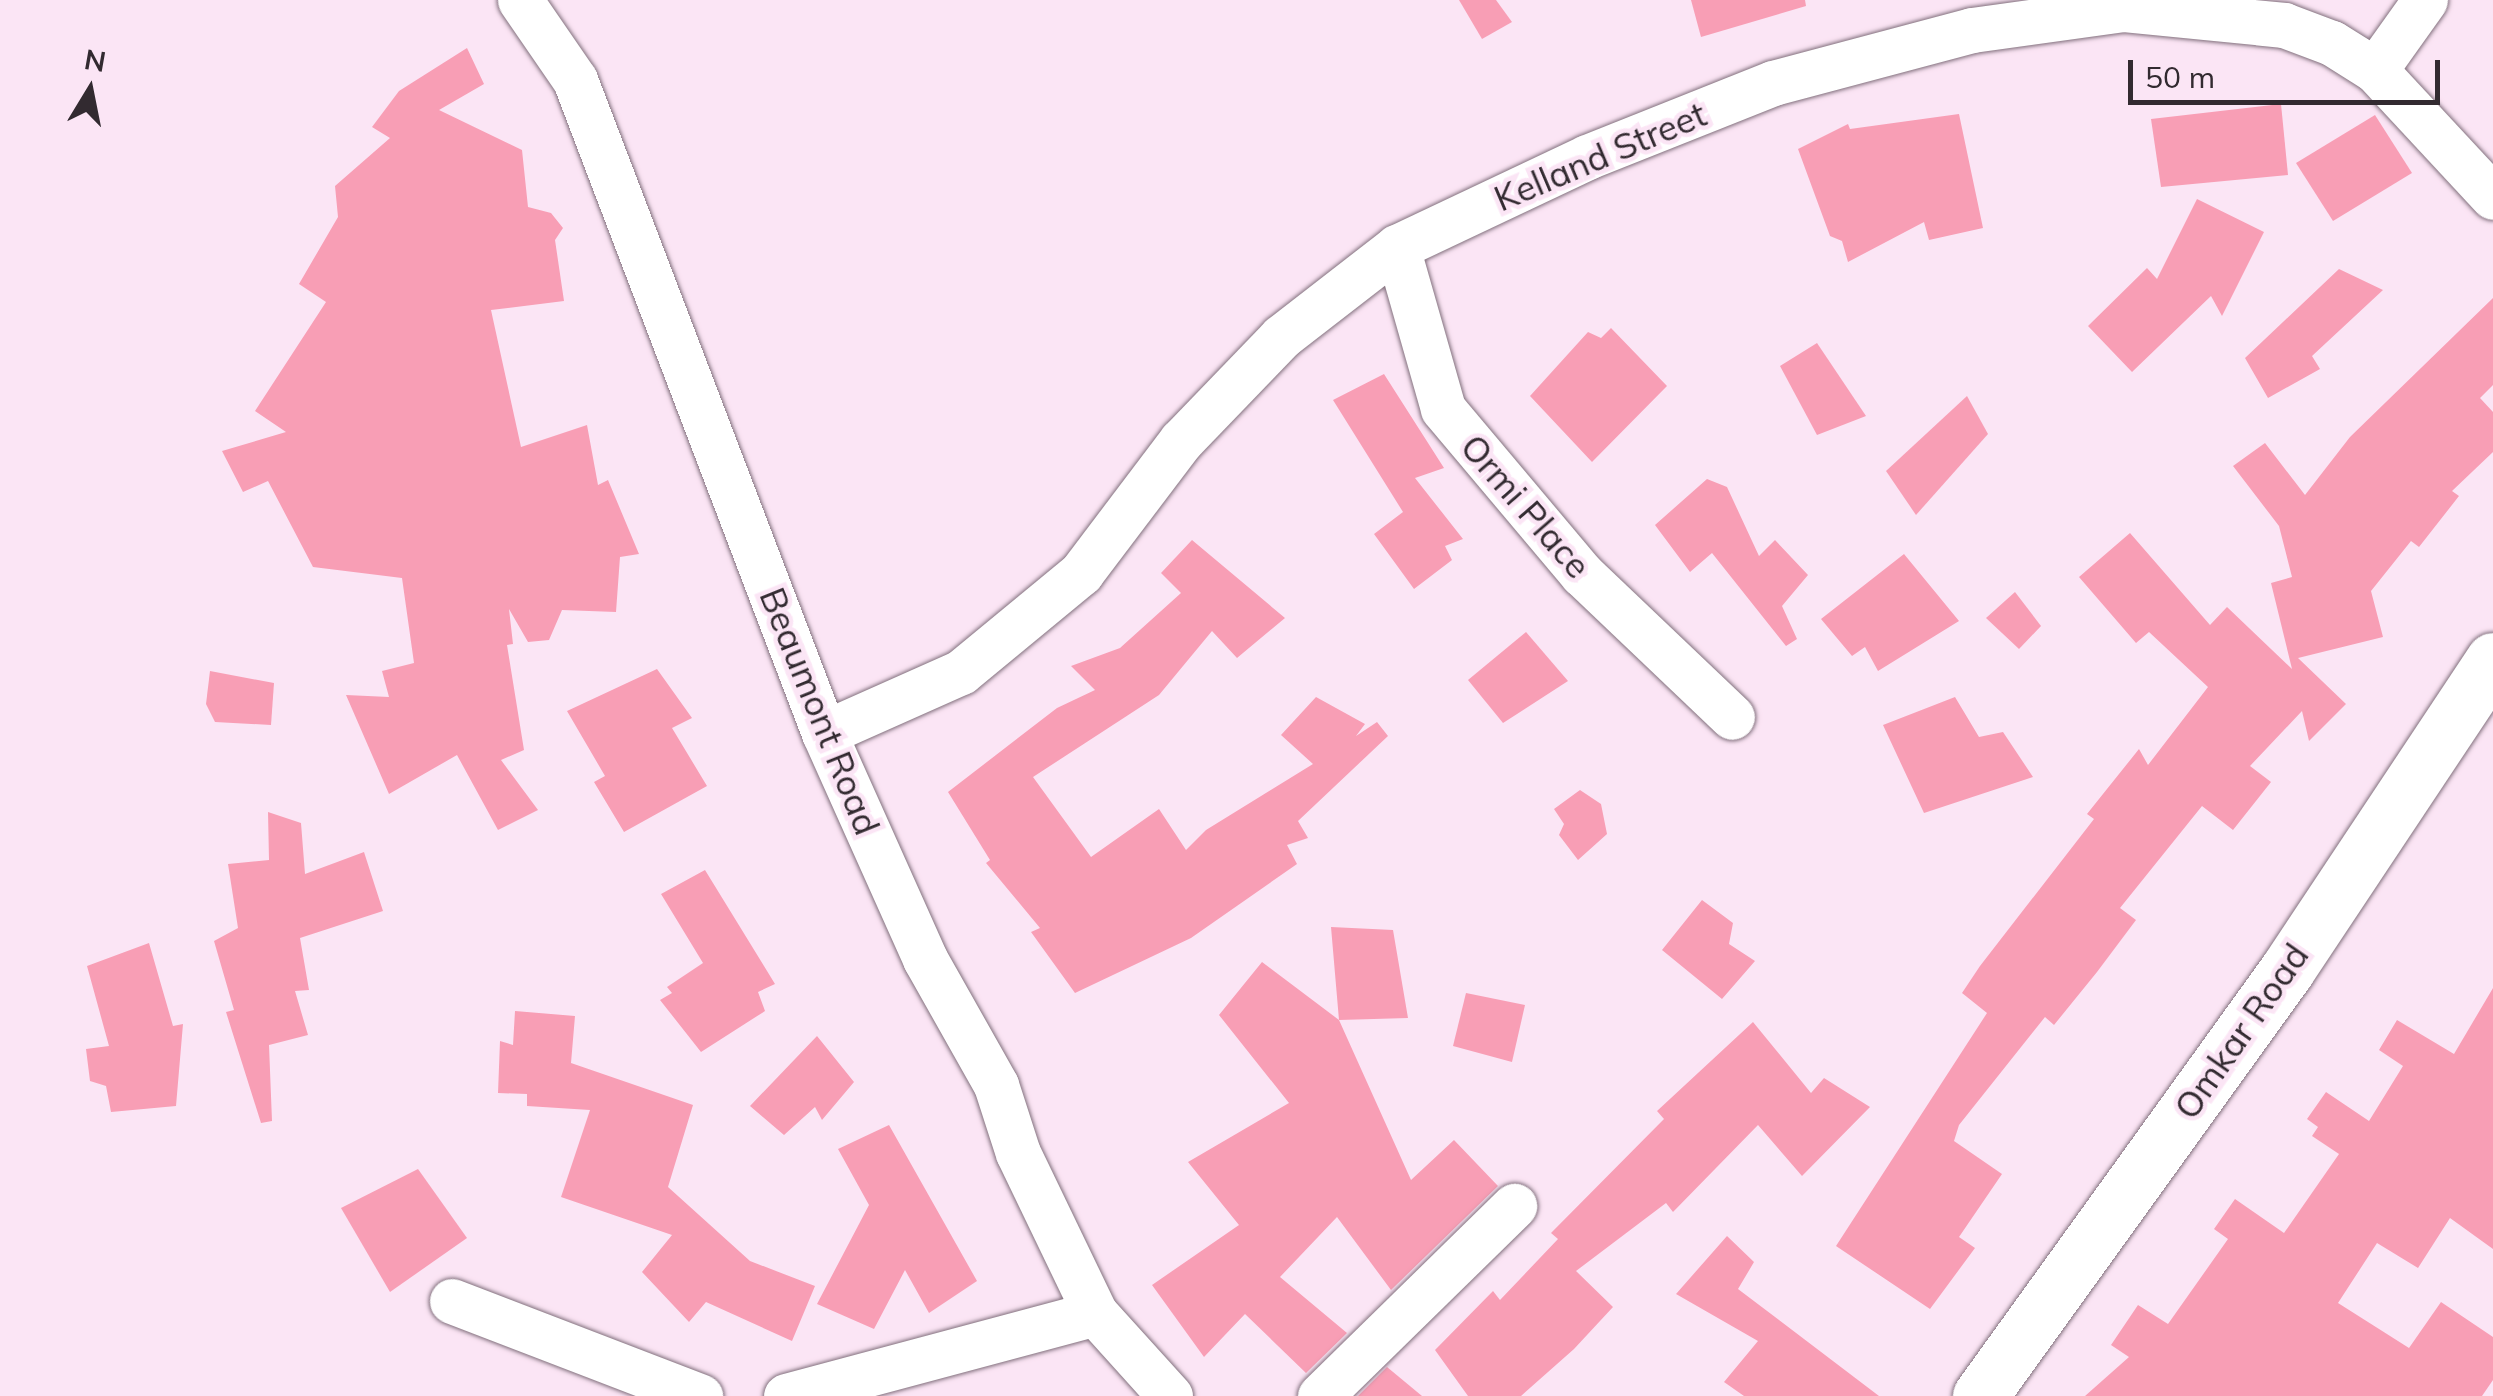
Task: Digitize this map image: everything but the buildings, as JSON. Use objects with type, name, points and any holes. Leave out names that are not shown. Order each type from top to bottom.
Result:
[{"type":"street","name":"Beaumont Road","points":[[520,0],[575,80],[824,733],[925,959],[996,1085],[1018,1153],[1095,1313],[1170,1396]]},
{"type":"street","points":[[2375,70],[2425,0]]},
{"type":"street","name":"Kelland Street","points":[[824,733],[961,672],[1081,573],[1181,441],[1280,337],[1397,248],[1588,156],[1772,83],[1969,15],[2124,9],[2289,12],[2375,70],[2493,197]]},
{"type":"street","name":"Ormi Place","points":[[1397,248],[1443,409],[1582,574],[1732,717]]},
{"type":"street","name":"Omkar Road","points":[[1980,1396],[2286,970],[2493,660]]},
{"type":"street","points":[[1320,1396],[1514,1206]]},
{"type":"street","points":[[452,1301],[700,1396]]},
{"type":"street","points":[[786,1396],[1095,1313]]}]
